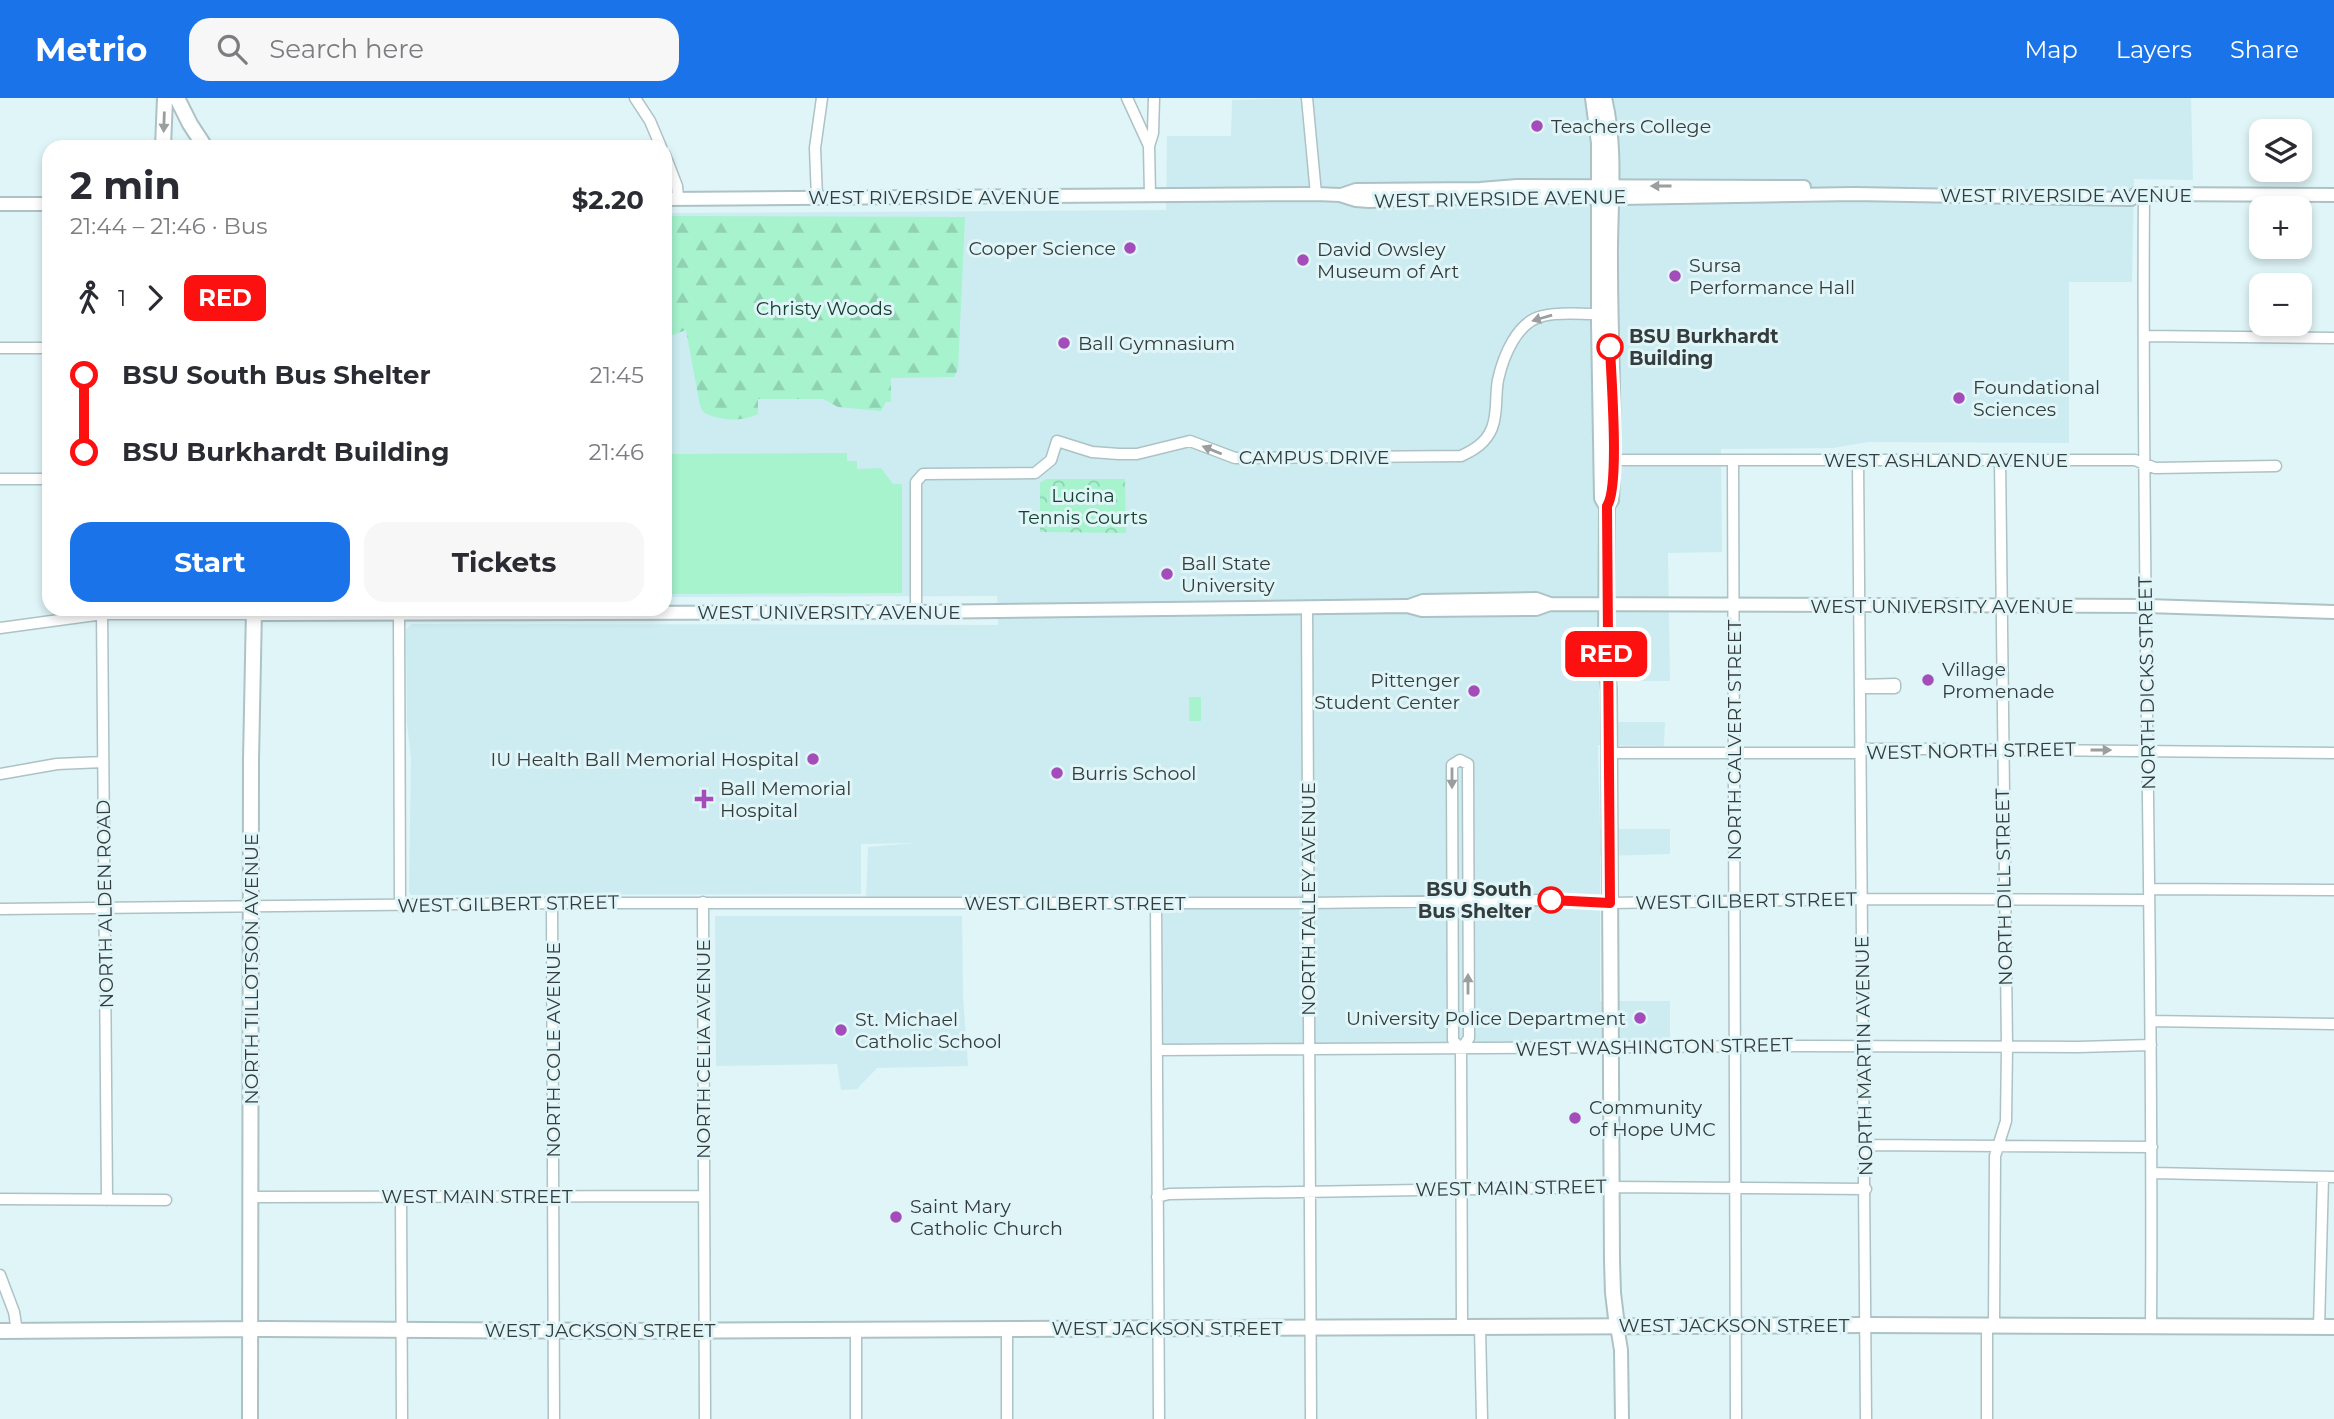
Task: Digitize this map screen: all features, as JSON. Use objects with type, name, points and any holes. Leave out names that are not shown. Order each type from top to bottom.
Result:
[{"type":"main road","points":[[163,140],[165,98]]},
{"type":"main road","points":[[177,98],[200,140]]},
{"type":"main road","points":[[1593,98],[1604,189]]},
{"type":"main road","points":[[1604,98],[1609,128],[1604,189],[1602,498],[1607,506],[1611,1187],[1613,1293],[1617,1326]]},
{"type":"main road","points":[[1604,314],[1613,460],[1611,500],[1607,506]]},
{"type":"main road","name":"NORTH TILLOTSON AVENUE","points":[[250,1419],[254,616]]},
{"type":"main road","name":"WEST JACKSON STREET","points":[[0,1331],[704,1331],[1736,1325],[2326,1327]]},
{"type":"street","points":[[635,98],[658,140]]},
{"type":"street","points":[[1127,98],[1149,146]]},
{"type":"street","points":[[1150,195],[1149,146],[1153,133],[1154,98]]},
{"type":"street","points":[[1307,98],[1317,194]]},
{"type":"street","points":[[817,198],[815,148],[824,101]]},
{"type":"street","points":[[672,174],[677,187],[672,197]]},
{"type":"street","name":"WEST RIVERSIDE AVENUE","points":[[672,199],[1340,195],[1356,190],[1604,189],[2131,199],[2140,194],[2334,195]]},
{"type":"street","name":"NORTH DICKS STREET","points":[[2140,194],[2144,336],[2153,1172],[2151,1326]]},
{"type":"street","points":[[0,204],[42,204]]},
{"type":"street","name":"CAMPUS DRIVE","points":[[916,612],[916,482],[923,474],[1035,473],[1051,460],[1057,441],[1092,452],[1119,454],[1137,454],[1190,441],[1235,458],[1461,457],[1475,450],[1492,428],[1498,380],[1504,358],[1530,322],[1543,316],[1604,314]]},
{"type":"street","points":[[2144,336],[2334,338]]},
{"type":"street","points":[[0,348],[42,348]]},
{"type":"street","name":"NORTH DILL STREET","points":[[1987,1419],[1995,1156],[2006,1121],[2000,459]]},
{"type":"street","name":"WEST ASHLAND AVENUE","points":[[1613,460],[2135,460],[2155,468],[2276,466]]},
{"type":"street","name":"NORTH MARTIN AVENUE","points":[[1858,460],[1866,1419]]},
{"type":"street","name":"NORTH CALVERT STREET","points":[[1733,461],[1736,1419]]},
{"type":"street","points":[[0,479],[42,479]]},
{"type":"street","name":"WEST UNIVERSITY AVENUE","points":[[672,612],[1407,606],[1423,601],[1536,599],[1550,604],[2146,606],[2334,612]]},
{"type":"street","name":"NORTH TALLEY AVENUE","points":[[1307,607],[1311,1419]]},
{"type":"street","name":"WEST UNIVERSITY AVENUE","points":[[0,628],[73,616]]},
{"type":"street","name":"NORTH ALDEN ROAD","points":[[103,616],[107,1200]]},
{"type":"street","points":[[399,616],[400,906]]},
{"type":"street","name":"WEST NORTH STREET","points":[[1609,753],[1854,753],[1862,750],[2334,753]]},
{"type":"street","points":[[1461,1049],[1453,1040],[1452,901],[1452,765],[1460,760],[1468,764],[1469,1038],[1461,1049],[1462,1327]]},
{"type":"street","points":[[0,775],[57,764],[103,762]]},
{"type":"street","points":[[2149,889],[2334,890]]},
{"type":"street","name":"WEST GILBERT STREET","points":[[0,909],[703,902],[1309,903],[1468,900],[1610,903],[1863,899],[2149,900]]},
{"type":"street","name":"NORTH CELIA AVENUE","points":[[703,902],[705,1419]]},
{"type":"street","points":[[1156,902],[1159,1419]]},
{"type":"street","name":"NORTH COLE AVENUE","points":[[552,903],[554,1419]]},
{"type":"street","points":[[2151,1021],[2334,1024]]},
{"type":"street","name":"WEST WASHINGTON STREET","points":[[1157,1050],[2151,1045]]},
{"type":"street","points":[[1865,1145],[2152,1147]]},
{"type":"street","points":[[2153,1172],[2328,1177],[2326,1327]]},
{"type":"street","name":"WEST MAIN STREET","points":[[1157,1197],[1169,1194],[1611,1187],[1866,1189]]},
{"type":"street","name":"WEST MAIN STREET","points":[[251,1197],[703,1196]]},
{"type":"street","points":[[401,1197],[402,1419]]},
{"type":"street","points":[[0,1199],[166,1200]]},
{"type":"street","points":[[0,1275],[14,1312],[17,1331]]},
{"type":"street","points":[[1617,1326],[1622,1419]]},
{"type":"street","points":[[1480,1327],[1482,1419]]},
{"type":"street","points":[[1007,1329],[1007,1419]]},
{"type":"street","points":[[856,1330],[856,1419]]},
{"type":"shaded area","name":"Ball State University","points":[[2191,98],[2193,180],[2134,179],[2132,282],[2069,282],[2069,443],[1868,442],[1833,448],[1721,449],[1722,552],[1668,553],[1670,681],[1599,681],[1600,722],[1665,722],[1664,746],[1598,745],[1600,829],[1670,829],[1670,854],[1600,856],[1600,1001],[1670,1001],[1670,1044],[1162,1044],[1163,907],[866,899],[868,847],[915,843],[861,844],[861,894],[411,895],[411,758],[407,724],[406,629],[412,624],[998,625],[997,596],[672,597],[672,213],[1166,210],[1167,136],[1231,136],[1232,100]]},
{"type":"shaded area","name":"St. Michael Catholic School","points":[[715,916],[962,916],[963,995],[968,1066],[877,1068],[857,1089],[841,1090],[837,1064],[716,1066]]},
{"type":"green space","name":"Christy Woods","points":[[672,216],[965,217],[958,369],[954,377],[891,378],[891,402],[886,402],[881,411],[838,407],[823,399],[758,399],[758,414],[745,418],[724,419],[704,413],[700,406],[686,330],[672,335]]},
{"type":"green space","points":[[847,453],[847,461],[857,461],[857,469],[881,468],[893,484],[902,484],[902,593],[672,594],[672,454]]},
{"type":"green space","name":"Lucina Tennis Courts","points":[[1046,479],[1125,479],[1126,533],[1040,532],[1040,483]]},
{"type":"green space","points":[[1189,697],[1201,697],[1201,721],[1189,721]]},
{"type":"bus line","name":"RED","points":[[1551,900],[1610,903],[1609,691],[1606,650],[1607,506],[1611,500],[1613,460],[1610,347]]},
{"type":"place","name":"Teachers College","points":[[1537,126]]},
{"type":"place","name":"Cooper Science","points":[[1130,248]]},
{"type":"place","name":"David Owsley Museum of Art","points":[[1303,260]]},
{"type":"place","name":"Sursa Performance Hall","points":[[1675,276]]},
{"type":"place","name":"Ball Gymnasium","points":[[1064,343]]},
{"type":"place","name":"BSU Burkhardt Building","points":[[1610,347]]},
{"type":"place","name":"Foundational Sciences","points":[[1959,398]]},
{"type":"place","name":"Ball State University","points":[[1167,574]]},
{"type":"place","name":"Village Promenade","points":[[1928,680]]},
{"type":"place","name":"Pittenger Student Center","points":[[1474,691]]},
{"type":"place","name":"IU Health Ball Memorial Hospital","points":[[813,759]]},
{"type":"place","name":"Burris School","points":[[1057,773]]},
{"type":"place","name":"Ball Memorial Hospital","points":[[704,799]]},
{"type":"place","name":"BSU South Bus Shelter","points":[[1551,900]]},
{"type":"place","name":"University Police Department","points":[[1640,1018]]},
{"type":"place","name":"St. Michael Catholic School","points":[[841,1030]]},
{"type":"place","name":"Community of Hope UMC","points":[[1575,1118]]},
{"type":"place","name":"Saint Mary Catholic Church","points":[[896,1217]]}]
